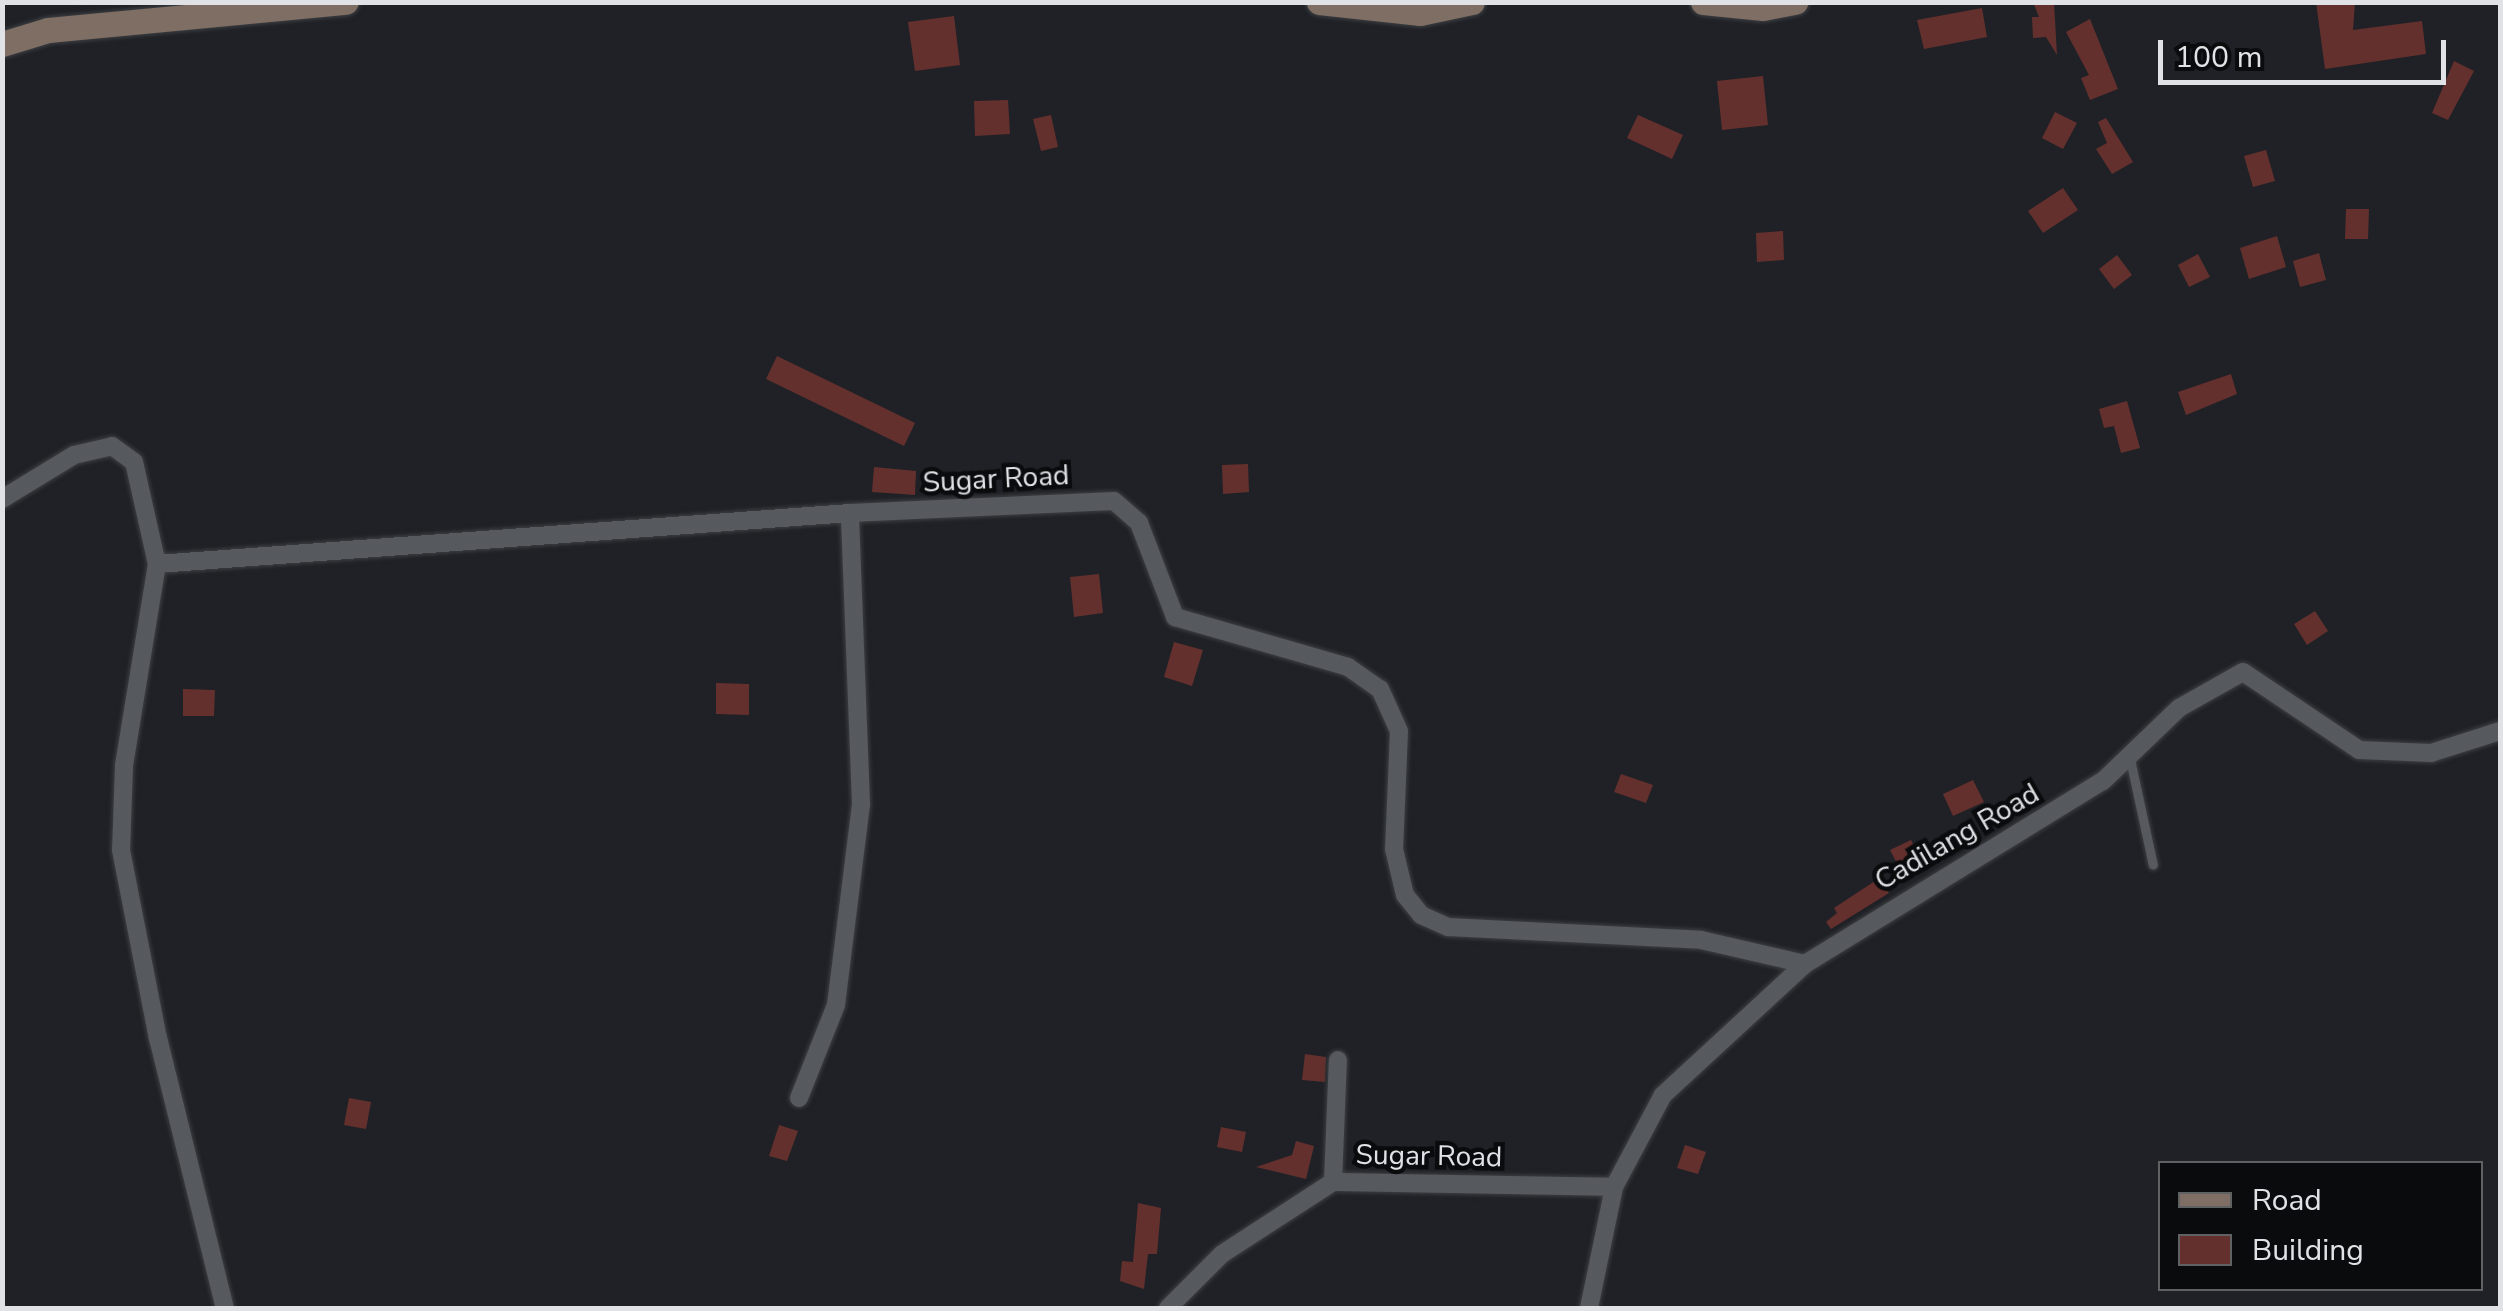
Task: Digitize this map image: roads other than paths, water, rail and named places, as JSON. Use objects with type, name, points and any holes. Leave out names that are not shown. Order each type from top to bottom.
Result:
[{"type":"street","points":[[2,44],[48,30],[183,11],[346,2]]},
{"type":"street","points":[[1319,2],[1420,13],[1472,2]]},
{"type":"street","points":[[1703,2],[1763,8],[1795,2]]},
{"type":"street","points":[[2,498],[74,455],[112,446],[134,462],[144,488],[156,564],[124,766],[121,850],[158,1038],[225,1308]]},
{"type":"street","name":"Sugar Road","points":[[156,564],[850,513],[1114,501],[1139,523],[1175,617],[1348,666],[1380,689],[1399,731],[1394,849],[1405,896],[1421,915],[1448,928],[1700,940],[1806,964]]},
{"type":"street","points":[[799,1098],[836,1005],[861,804],[850,513]]},
{"type":"street","name":"Cadilang Road","points":[[1590,1308],[1614,1187],[1663,1094],[1806,964],[1878,915],[2008,845],[2129,756],[2179,708],[2243,672],[2360,750],[2431,753],[2500,732]]},
{"type":"street","points":[[1333,1182],[1338,1060]]},
{"type":"street","name":"Sugar Road","points":[[1168,1308],[1222,1254],[1333,1182],[1614,1187]]},
{"type":"lane","points":[[2129,756],[2153,865]]}]
